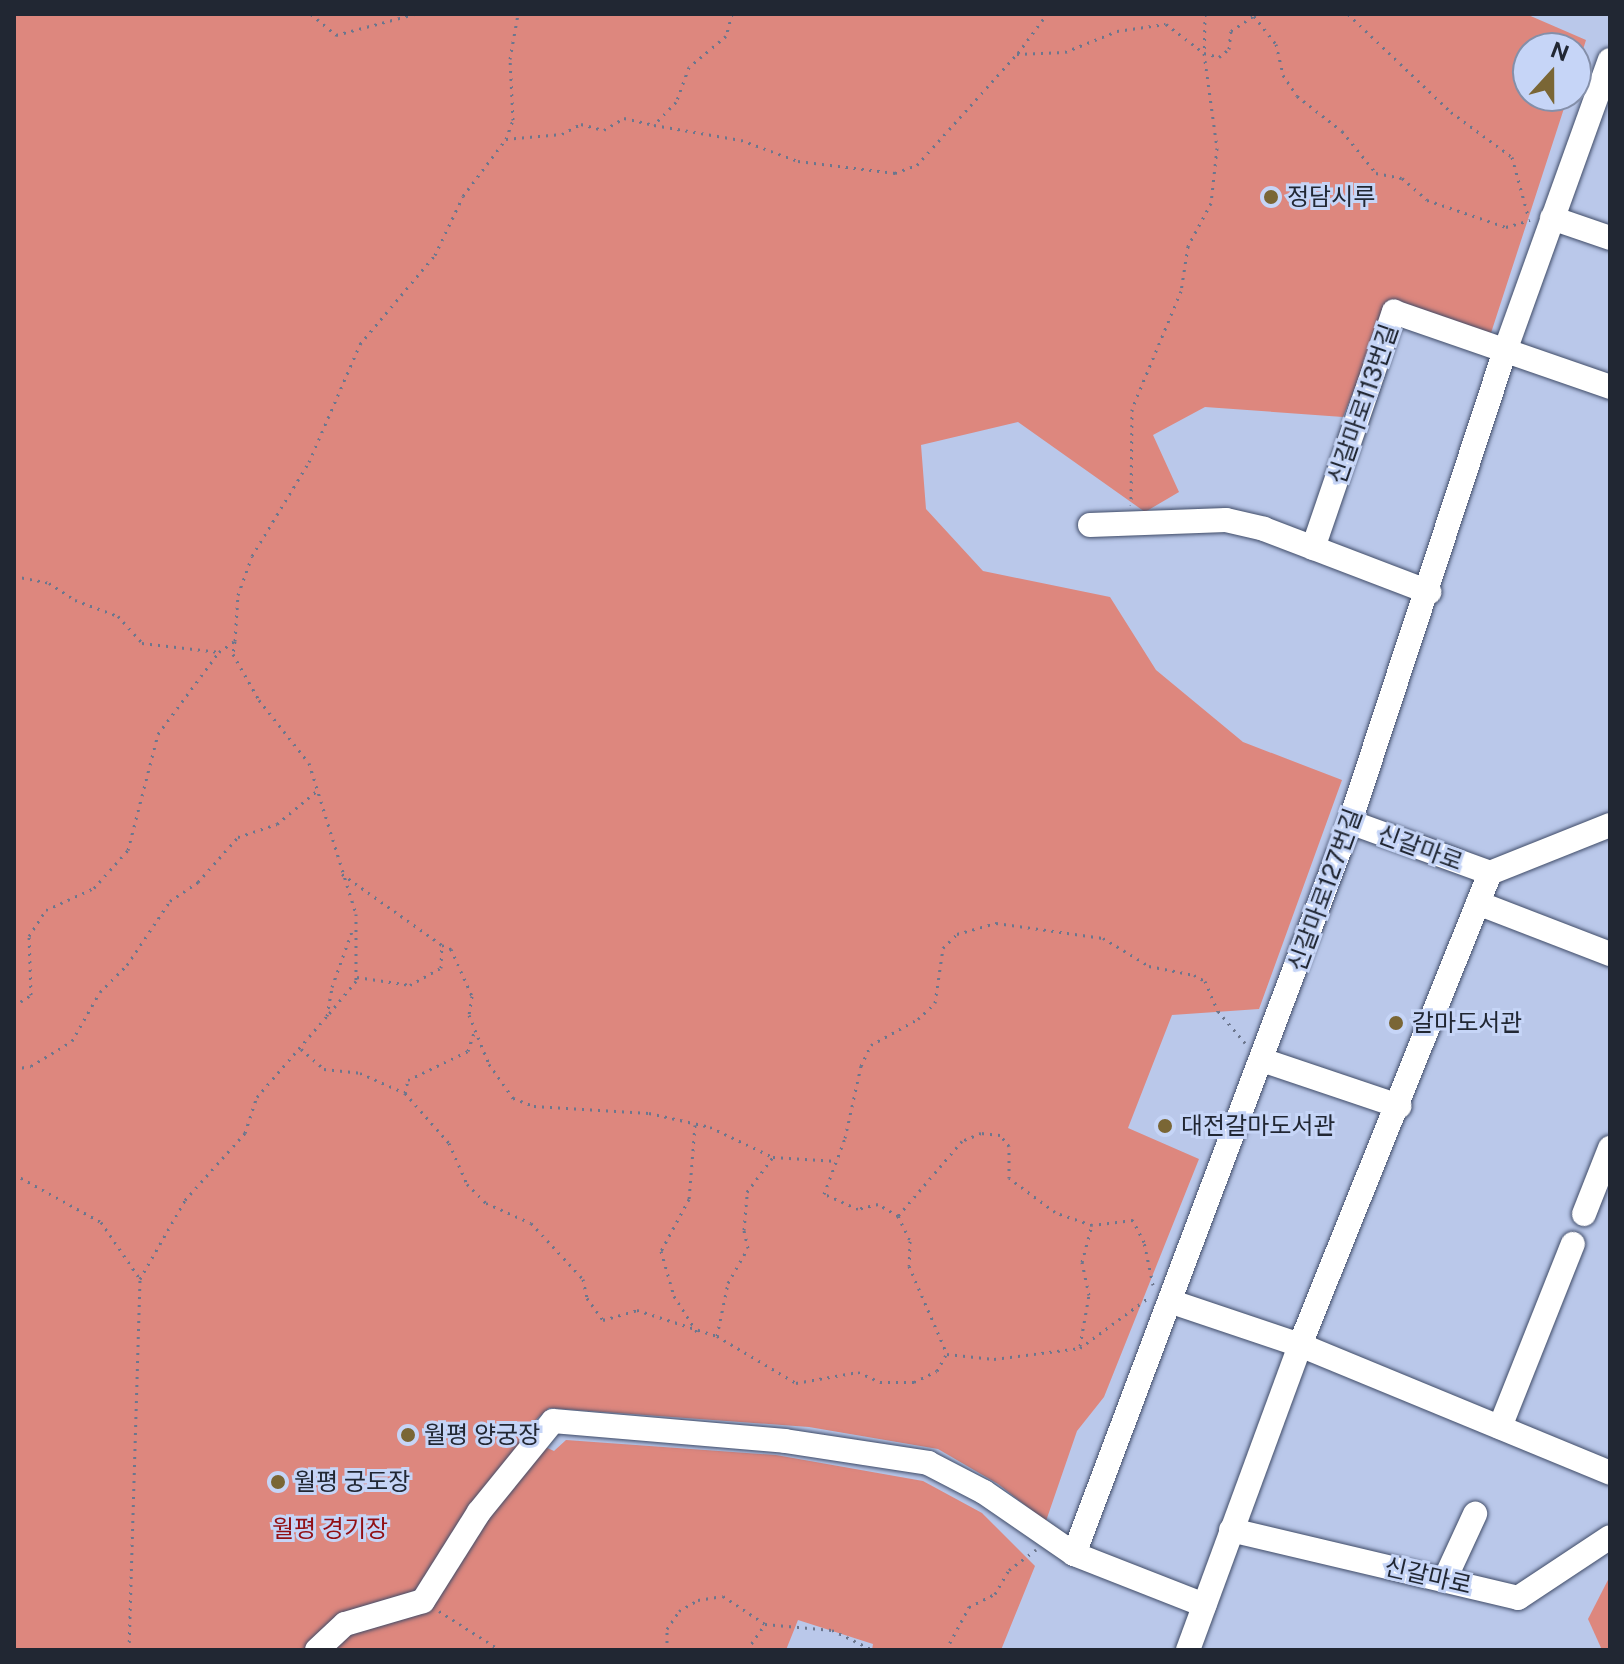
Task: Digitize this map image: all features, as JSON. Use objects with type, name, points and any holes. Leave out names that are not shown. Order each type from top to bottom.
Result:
[{"type":"street","name":"신갈마로127번길","points":[[1074,1554],[1172,1302],[1350,822],[1429,592],[1505,351],[1541,219],[1610,60]]},
{"type":"street","points":[[1541,219],[1610,238]]},
{"type":"street","name":"신갈마로113번길","points":[[1313,548],[1394,312],[1609,384]]},
{"type":"street","points":[[1090,525],[1135,520],[1226,520],[1313,548],[1429,592]]},
{"type":"street","name":"신갈마로","points":[[1350,822],[1490,873],[1610,825]]},
{"type":"street","name":"신갈마로","points":[[1188,1650],[1300,1345],[1399,1106],[1490,873]]},
{"type":"street","points":[[1478,903],[1610,954]]},
{"type":"street","points":[[1262,1060],[1399,1106]]},
{"type":"street","points":[[1584,1214],[1610,1148]]},
{"type":"street","points":[[1500,1427],[1573,1244]]},
{"type":"street","points":[[1172,1302],[1300,1345],[1610,1473]]},
{"type":"street","points":[[317,1650],[345,1624],[423,1601],[479,1512],[553,1421],[785,1441],[928,1463],[984,1492],[1048,1540],[1074,1554],[1204,1605]]},
{"type":"street","points":[[1445,1579],[1475,1514]]},
{"type":"street","name":"신갈마로","points":[[1231,1530],[1518,1598],[1610,1537]]},
{"type":"path","points":[[311,14],[336,35],[415,14]]},
{"type":"path","points":[[327,1016],[356,914],[319,789],[293,739],[259,700],[233,654],[238,595],[252,556],[309,462],[360,344],[435,255],[463,196],[506,139],[513,120],[510,59],[518,14]]},
{"type":"path","points":[[654,125],[676,102],[689,67],[726,36],[732,14]]},
{"type":"path","points":[[506,139],[562,134],[581,124],[604,130],[624,118],[741,140],[798,161],[895,173],[917,165],[1017,54],[1047,14]]},
{"type":"path","points":[[1135,520],[1128,491],[1132,409],[1181,291],[1188,246],[1211,203],[1217,148],[1204,53],[1205,14]]},
{"type":"path","points":[[1017,54],[1065,52],[1117,31],[1166,24],[1204,53],[1219,57],[1229,49],[1231,31],[1255,15],[1276,44],[1283,75],[1297,96],[1342,131],[1376,173],[1402,178],[1427,200],[1506,227],[1541,219],[1512,157],[1451,112],[1348,14]]},
{"type":"path","points":[[14,576],[49,583],[75,600],[118,616],[142,643],[219,652]]},
{"type":"path","points":[[14,1006],[31,995],[29,936],[46,910],[94,888],[128,850],[158,734],[219,652],[235,641]]},
{"type":"path","points":[[14,1069],[31,1066],[72,1041],[100,992],[127,965],[170,901],[198,882],[238,837],[277,824],[319,789]]},
{"type":"path","points":[[342,874],[451,949],[472,996],[469,1015],[474,1033],[496,1079],[513,1098],[534,1106],[649,1113],[735,1136],[773,1157],[837,1161]]},
{"type":"path","points":[[947,1354],[909,1266],[910,1241],[898,1216],[878,1204],[858,1209],[824,1194],[837,1161],[871,1045],[918,1019],[935,1003],[943,948],[957,934],[996,923],[1103,938],[1149,966],[1194,975],[1205,981],[1229,1026],[1262,1060]]},
{"type":"path","points":[[129,1650],[140,1279],[185,1200],[245,1133],[257,1097],[327,1016],[349,996],[357,977],[352,931]]},
{"type":"path","points":[[357,977],[410,985],[441,968],[442,945]]},
{"type":"path","points":[[405,1093],[408,1080],[452,1063],[468,1051],[474,1033]]},
{"type":"path","points":[[300,1048],[324,1069],[360,1073],[405,1093],[449,1143],[467,1184],[486,1203],[531,1223],[583,1279],[587,1298],[603,1320],[637,1310],[717,1336],[796,1383],[858,1372],[880,1382],[914,1382],[937,1371],[947,1354]]},
{"type":"path","points":[[695,1125],[689,1199],[664,1236],[661,1251],[674,1296],[697,1332]]},
{"type":"path","points":[[898,1216],[962,1141],[981,1133],[1000,1135],[1009,1146],[1009,1178],[1019,1189],[1055,1212],[1092,1225],[1133,1220],[1144,1242],[1154,1291],[1138,1311],[1080,1348],[994,1359],[947,1354]]},
{"type":"path","points":[[717,1336],[728,1283],[748,1248],[744,1230],[747,1192],[773,1157]]},
{"type":"path","points":[[14,1174],[101,1222],[140,1279]]},
{"type":"path","points":[[1080,1348],[1089,1295],[1082,1262],[1092,1225]]},
{"type":"path","points":[[946,1650],[969,1607],[995,1594],[1009,1570],[1048,1540]]},
{"type":"path","points":[[667,1650],[667,1629],[679,1611],[698,1600],[723,1596],[748,1618],[765,1624],[832,1630],[873,1650]]},
{"type":"path","points":[[423,1601],[500,1650]]},
{"type":"path","points":[[747,1650],[765,1624]]},
{"type":"green space","name":"월평 경기장","points":[[14,14],[1526,14],[1568,32],[1512,32],[1512,112],[1563,112],[1491,333],[1390,301],[1343,417],[1205,407],[1153,435],[1179,492],[1145,512],[1018,422],[921,445],[926,509],[983,571],[1110,597],[1156,670],[1243,742],[1342,780],[1259,1009],[1172,1015],[1128,1128],[1199,1159],[1104,1397],[1077,1431],[1046,1521],[998,1484],[938,1449],[809,1427],[549,1408],[519,1435],[554,1451],[566,1440],[776,1455],[923,1481],[982,1513],[1035,1566],[1001,1650],[872,1650],[873,1644],[798,1620],[786,1650],[14,1650]]},
{"type":"green space","points":[[1610,1576],[1610,1650],[1602,1650],[1588,1619]]},
{"type":"place","name":"정담시루","points":[[1271,197]]},
{"type":"place","name":"갈마도서관","points":[[1396,1023]]},
{"type":"place","name":"대전갈마도서관","points":[[1165,1126]]},
{"type":"place","name":"월평 양궁장","points":[[408,1435]]},
{"type":"place","name":"월평 궁도장","points":[[278,1482]]}]
